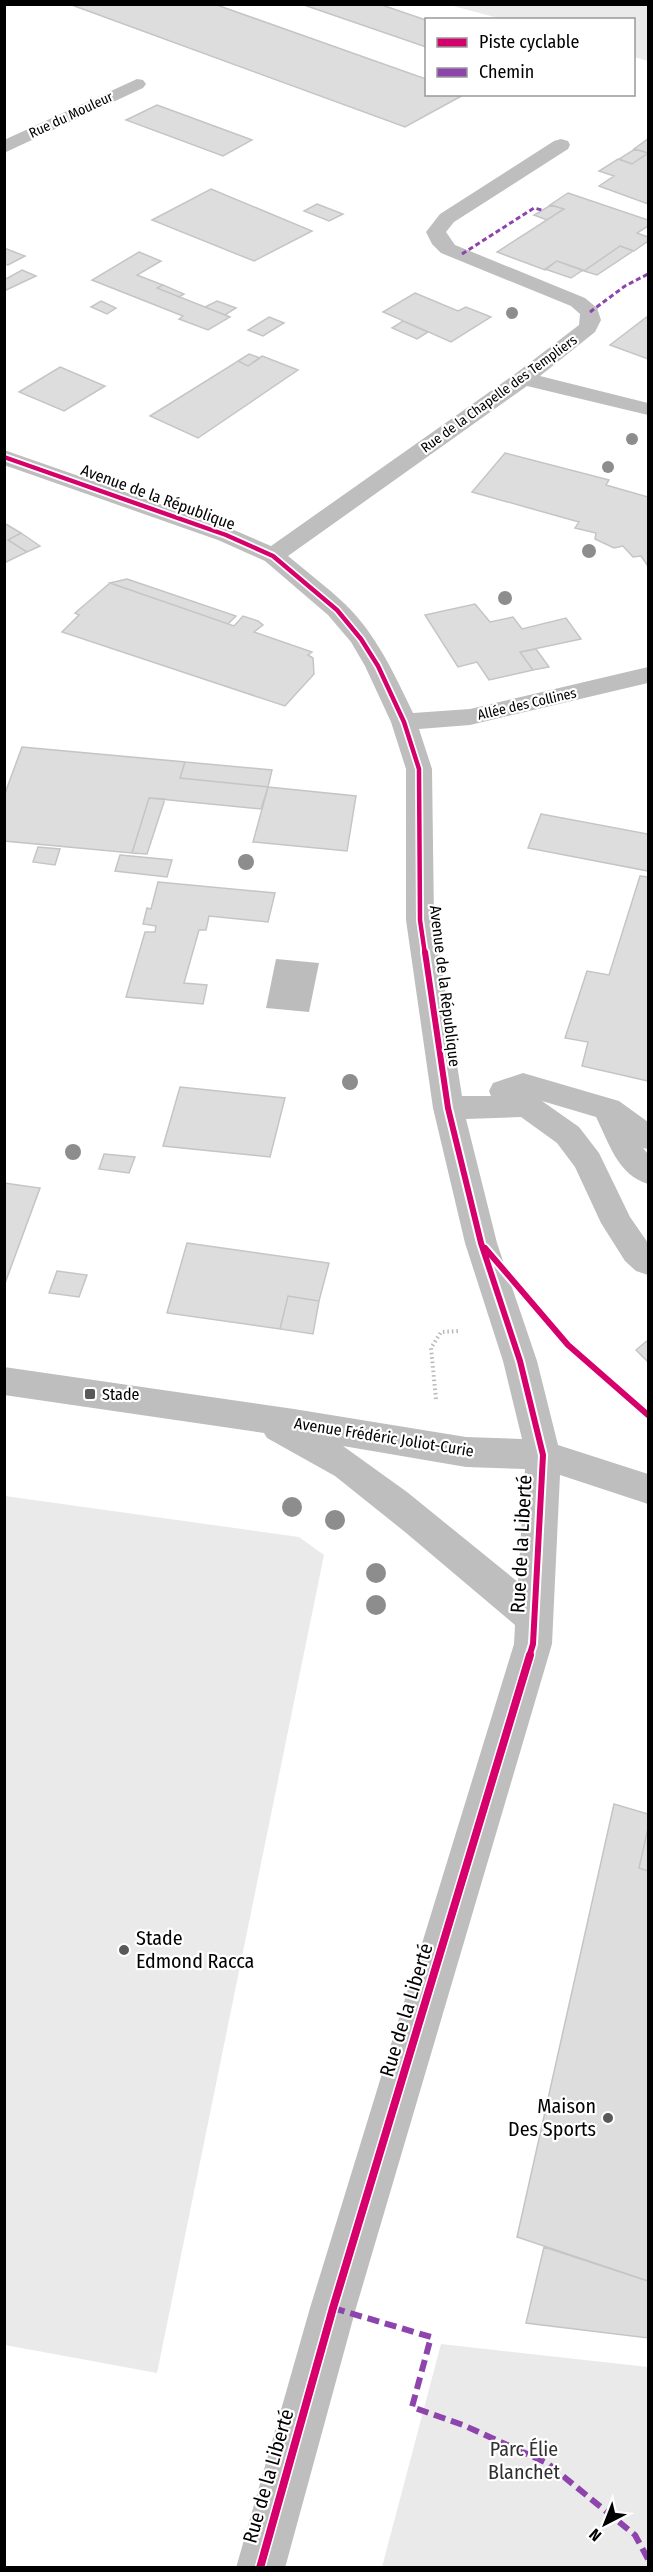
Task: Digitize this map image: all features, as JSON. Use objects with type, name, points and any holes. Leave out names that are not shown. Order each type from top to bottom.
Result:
[{"type":"street","name":"Rue du Mouleur","points":[[4,147],[137,84]]},
{"type":"street","name":"Rue de la Chapelle des Templiers","points":[[273,556],[523,379],[588,328],[591,320],[590,312],[578,302],[557,291],[448,249],[439,240],[436,232],[447,218],[561,145]]},
{"type":"street","points":[[523,379],[648,409]]},
{"type":"street","name":"Avenue de la République","points":[[4,457],[226,535],[273,556],[337,610],[361,639],[378,666],[404,722],[419,769],[420,920],[448,1108],[481,1243],[520,1361],[543,1455]]},
{"type":"street","name":"Allée des Collines","points":[[404,722],[470,717],[642,683]]},
{"type":"street","points":[[448,1108],[523,1084],[608,1110],[648,1138]]},
{"type":"street","points":[[448,1108],[527,1106],[568,1135],[588,1161],[617,1222],[637,1252],[648,1262]]},
{"type":"street","points":[[608,1110],[632,1158],[648,1172]]},
{"type":"street","name":"Avenue Frédéric Joliot-Curie","points":[[4,1382],[261,1419],[466,1452],[543,1455]]},
{"type":"street","name":"Avenue Frédéric Joliot-Curie","points":[[261,1419],[345,1465],[431,1531],[467,1564],[533,1617]]},
{"type":"street","points":[[543,1455],[648,1489]]},
{"type":"street","name":"Rue de la Liberté","points":[[260,2568],[333,2308],[533,1644],[543,1455]]},
{"type":"green space","points":[[449,5],[648,5],[648,61],[635,57],[635,18],[498,18]]},
{"type":"green space","name":"Stade Edmond Racca","points":[[5,1496],[299,1537],[324,1555],[157,2373],[5,2345]]},
{"type":"green space","name":"Parc Élie Blanchet","points":[[441,2344],[648,2367],[648,2567],[382,2567]]},
{"type":"shaded area","points":[[276,959],[319,963],[309,1012],[266,1008]]},
{"type":"building","points":[[69,4],[214,4],[425,79],[425,96],[461,96],[405,127]]},
{"type":"building","points":[[301,4],[379,4],[425,20],[425,47]]},
{"type":"building","points":[[157,105],[252,140],[223,156],[126,120]]},
{"type":"building","points":[[648,139],[648,153],[634,149]]},
{"type":"building","points":[[635,149],[648,153],[632,164],[619,159]]},
{"type":"building","points":[[648,153],[648,204],[599,186],[614,176],[599,171],[618,159],[632,164]]},
{"type":"building","points":[[211,189],[312,231],[254,261],[152,220]]},
{"type":"building","points":[[568,193],[648,220],[648,226],[637,233],[648,237],[648,241],[634,251],[620,246],[584,271],[557,261],[545,270],[497,252],[564,209],[550,205]]},
{"type":"building","points":[[317,204],[343,214],[329,221],[304,211]]},
{"type":"building","points":[[551,205],[564,209],[547,220],[534,215]]},
{"type":"building","points":[[620,246],[633,251],[597,275],[584,271]]},
{"type":"building","points":[[4,248],[25,256],[8,265],[4,264]]},
{"type":"building","points":[[139,252],[161,261],[137,275],[163,285],[157,288],[230,317],[208,330],[179,319],[183,316],[92,280]]},
{"type":"building","points":[[557,261],[583,270],[571,278],[545,269]]},
{"type":"building","points":[[22,270],[36,276],[4,291],[4,280]]},
{"type":"building","points":[[163,285],[184,294],[179,297],[157,288]]},
{"type":"building","points":[[415,293],[458,311],[466,307],[491,317],[451,342],[383,312]]},
{"type":"building","points":[[101,301],[116,308],[107,314],[91,307]]},
{"type":"building","points":[[217,301],[236,308],[225,315],[205,307]]},
{"type":"building","points":[[648,316],[648,359],[610,345]]},
{"type":"building","points":[[269,317],[284,323],[263,336],[248,330]]},
{"type":"building","points":[[403,321],[428,332],[417,339],[392,328]]},
{"type":"building","points":[[249,354],[260,358],[248,366],[238,361]]},
{"type":"building","points":[[262,356],[298,370],[198,438],[150,416],[238,361],[248,366]]},
{"type":"building","points":[[60,367],[105,386],[64,411],[19,392]]},
{"type":"building","points":[[505,453],[609,480],[606,485],[648,497],[648,566],[641,556],[633,557],[623,546],[614,548],[595,539],[596,533],[575,528],[579,522],[472,492]]},
{"type":"building","points":[[4,523],[21,533],[8,540],[27,552],[4,563]]},
{"type":"building","points":[[21,533],[40,546],[27,552],[8,540]]},
{"type":"building","points":[[127,579],[236,616],[228,624],[110,583]]},
{"type":"building","points":[[110,583],[234,626],[243,616],[258,621],[263,625],[254,632],[312,652],[308,655],[313,658],[314,674],[285,706],[62,632],[79,615],[75,613]]},
{"type":"building","points":[[475,604],[490,622],[513,617],[522,629],[566,618],[581,639],[520,652],[533,670],[489,680],[477,662],[458,667],[425,615]]},
{"type":"building","points":[[536,649],[549,667],[533,670],[520,652]]},
{"type":"building","points":[[22,747],[185,762],[180,778],[268,787],[261,809],[149,798],[132,853],[4,841],[4,796]]},
{"type":"building","points":[[185,762],[272,770],[268,787],[180,778]]},
{"type":"building","points":[[268,787],[356,796],[347,851],[253,842]]},
{"type":"building","points":[[149,798],[165,799],[147,854],[132,853]]},
{"type":"building","points":[[541,814],[648,834],[648,871],[528,848]]},
{"type":"building","points":[[38,847],[60,849],[55,865],[33,862]]},
{"type":"building","points":[[120,855],[172,860],[167,877],[115,871]]},
{"type":"building","points":[[640,876],[648,877],[648,1081],[582,1066],[588,1042],[565,1038],[587,971],[609,975]]},
{"type":"building","points":[[158,882],[275,893],[268,922],[209,916],[206,930],[199,930],[184,983],[207,985],[203,1004],[126,997],[145,932],[155,932],[156,926],[143,924],[147,908],[151,909]]},
{"type":"building","points":[[180,1087],[285,1098],[270,1157],[163,1146]]},
{"type":"building","points":[[104,1154],[135,1157],[129,1173],[99,1169]]},
{"type":"building","points":[[4,1183],[40,1188],[4,1286]]},
{"type":"building","points":[[187,1243],[329,1263],[319,1301],[288,1296],[280,1329],[167,1313]]},
{"type":"building","points":[[57,1271],[87,1275],[79,1297],[49,1293]]},
{"type":"building","points":[[288,1296],[319,1301],[313,1334],[280,1329]]},
{"type":"building","points":[[648,1340],[648,1362],[636,1350]]},
{"type":"building","points":[[614,1804],[648,1814],[648,1828],[639,1868],[648,1871],[648,2281],[517,2237]]},
{"type":"building","points":[[648,1828],[648,1871],[639,1868]]},
{"type":"building","points":[[544,2247],[648,2281],[648,2338],[526,2323]]},
{"type":"marked path","points":[[462,254],[534,208],[542,210]]},
{"type":"marked path","points":[[590,312],[625,286],[648,274]]},
{"type":"marked path","points":[[333,2308],[431,2337],[412,2407],[463,2425],[547,2463],[635,2535],[648,2559]]},
{"type":"cycle path","points":[[4,457],[226,535],[273,556],[337,610],[361,639],[378,666],[404,722],[419,769],[420,920],[448,1108],[481,1243],[520,1361],[543,1455],[533,1644],[333,2308],[260,2568]]},
{"type":"cycle path","points":[[485,1248],[568,1345],[648,1415]]},
{"type":"place","name":"Stade","points":[[90,1394]]},
{"type":"place","name":"Stade Edmond Racca","points":[[124,1950]]},
{"type":"place","name":"Maison Des Sports","points":[[608,2118]]}]
